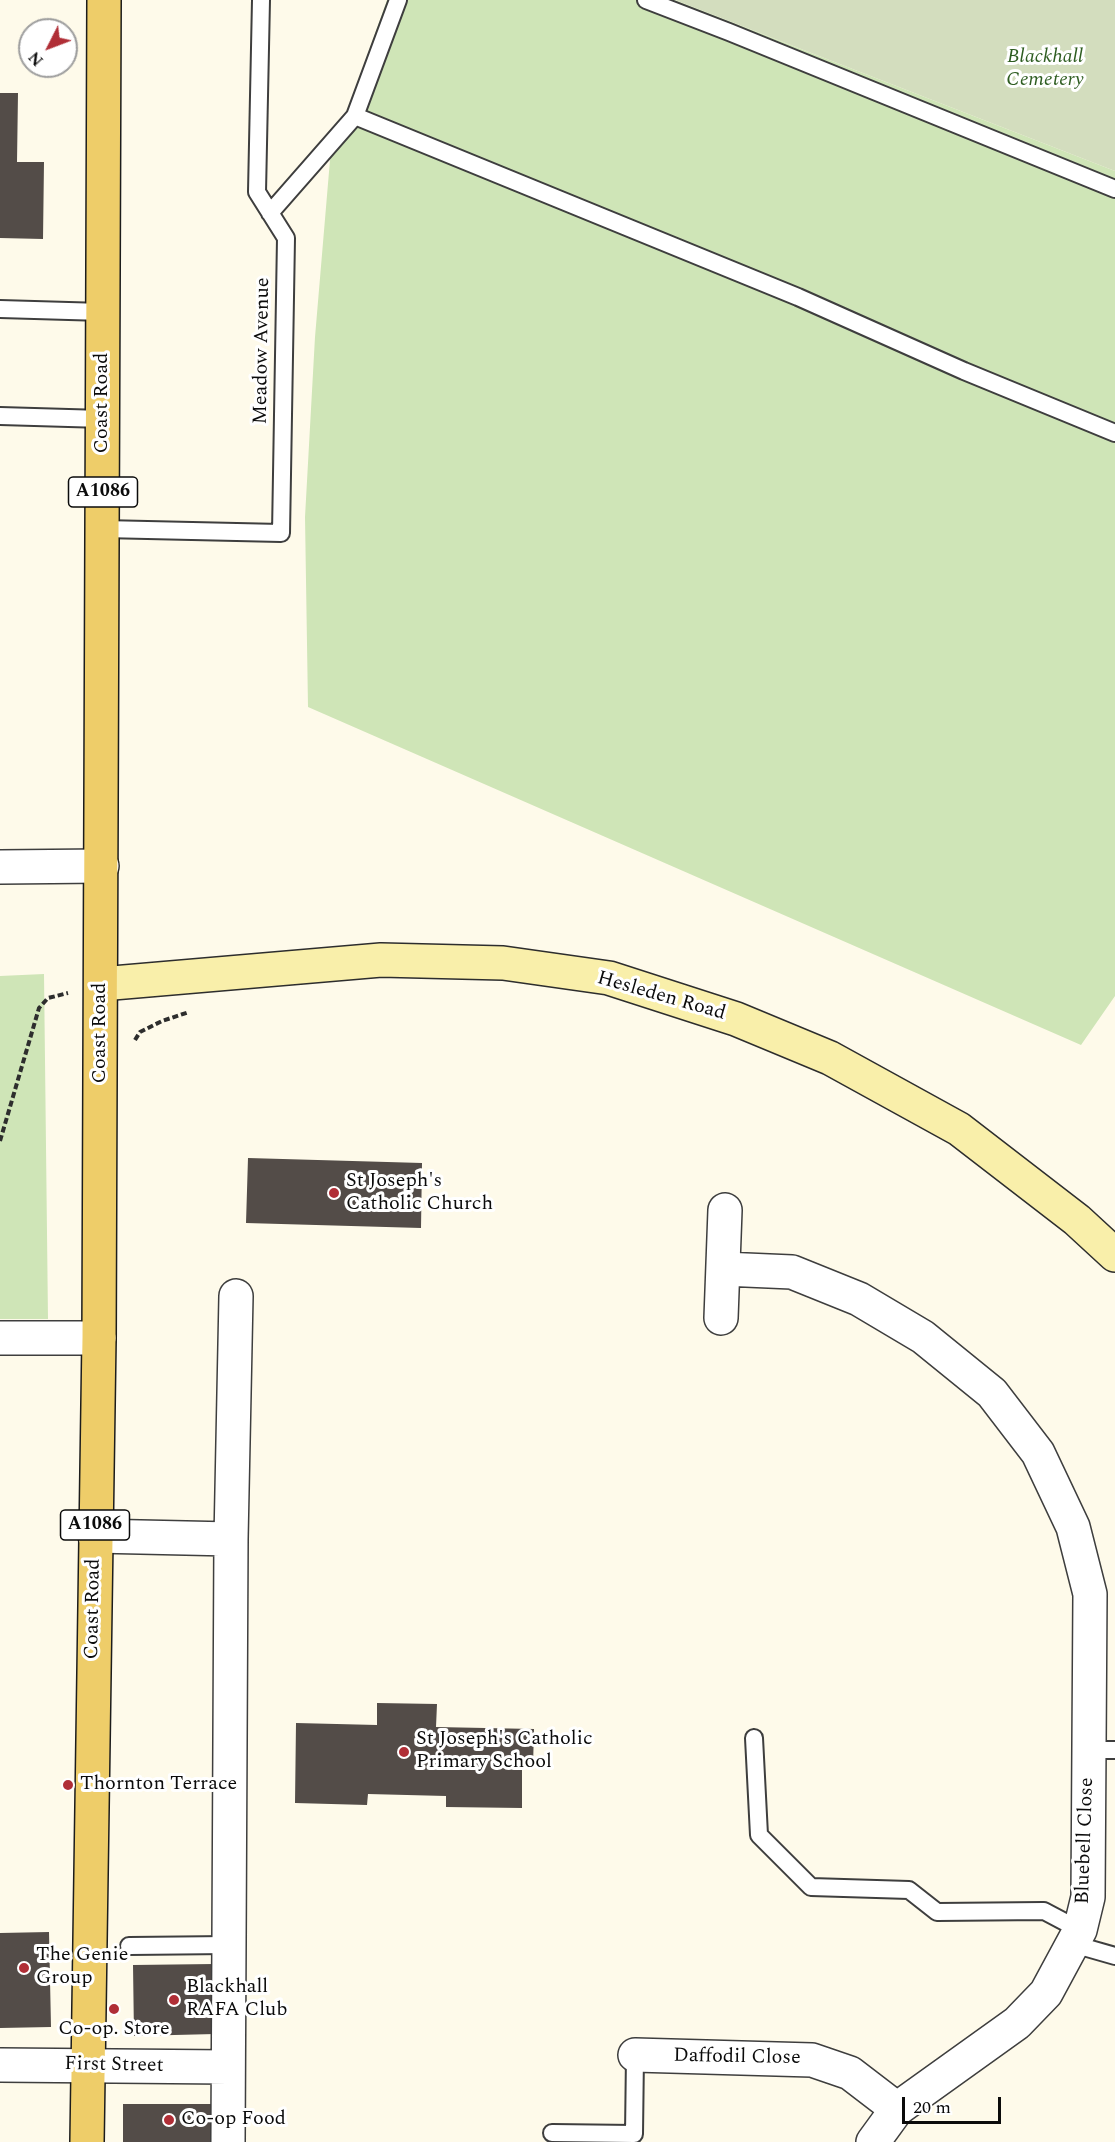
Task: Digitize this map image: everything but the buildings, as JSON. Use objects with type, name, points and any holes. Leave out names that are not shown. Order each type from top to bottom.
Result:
[{"type":"main road","name":"Coast Road","points":[[87,2066],[99,1338],[104,0]]},
{"type":"main road","name":"Hesleden Road","points":[[101,984],[381,960],[503,963],[609,978],[736,1019],[830,1058],[959,1129],[1077,1220],[1115,1255]]},
{"type":"main road","name":"A1086","points":[[87,2066],[87,2142]]},
{"type":"street","points":[[0,867],[102,866]]},
{"type":"street","points":[[721,1318],[726,1210]]},
{"type":"street","name":"Bluebell Close","points":[[723,1269],[792,1272],[859,1299],[923,1337],[992,1393],[1038,1453],[1073,1527],[1090,1594],[1102,1750],[1088,1897],[1076,1937],[1046,1993],[1017,2023],[897,2109],[873,2142]]},
{"type":"street","points":[[228,2142],[231,1539],[236,1296]]},
{"type":"street","points":[[0,1338],[99,1338]]},
{"type":"street","points":[[95,1536],[231,1539]]},
{"type":"street","name":"Daffodil Close","points":[[635,2055],[812,2060],[850,2073],[897,2109]]},
{"type":"street","name":"First Street","points":[[0,2065],[228,2067]]},
{"type":"lane","name":"Meadow Avenue","points":[[103,529],[281,533],[286,238],[257,192],[261,0]]},
{"type":"lane","points":[[270,213],[355,116],[398,0]]},
{"type":"lane","points":[[645,0],[1115,189]]},
{"type":"lane","points":[[355,116],[787,293],[1115,433]]},
{"type":"lane","points":[[0,309],[103,312]]},
{"type":"lane","points":[[0,416],[103,419]]},
{"type":"lane","points":[[754,1738],[759,1835],[811,1887],[909,1890],[937,1912],[1044,1911],[1076,1937],[1115,1956]]},
{"type":"lane","points":[[129,1946],[229,1946]]},
{"type":"lane","points":[[552,2133],[634,2134],[635,2055]]},
{"type":"path","points":[[0,1142],[39,1008],[48,998],[101,984]]},
{"type":"path","points":[[133,1042],[140,1032],[162,1021],[193,1011]]},
{"type":"green space","points":[[387,0],[675,0],[1115,171],[1115,996],[1081,1045],[308,707],[305,517],[315,337],[330,160]]},
{"type":"green space","name":"Blackhall Cemetery","points":[[675,0],[1115,0],[1115,171]]},
{"type":"green space","points":[[44,974],[48,1319],[0,1319],[0,976]]},
{"type":"place","name":"St Joseph's Catholic Church","points":[[334,1193]]},
{"type":"place","name":"St Joseph's Catholic Primary School","points":[[404,1752]]},
{"type":"place","name":"Thornton Terrace","points":[[68,1785]]},
{"type":"place","name":"The Genie Group","points":[[24,1968]]},
{"type":"place","name":"Blackhall RAFA Club","points":[[174,2000]]},
{"type":"place","name":"Co-op. Store","points":[[114,2009]]},
{"type":"place","name":"Co-op Food","points":[[169,2120]]}]
